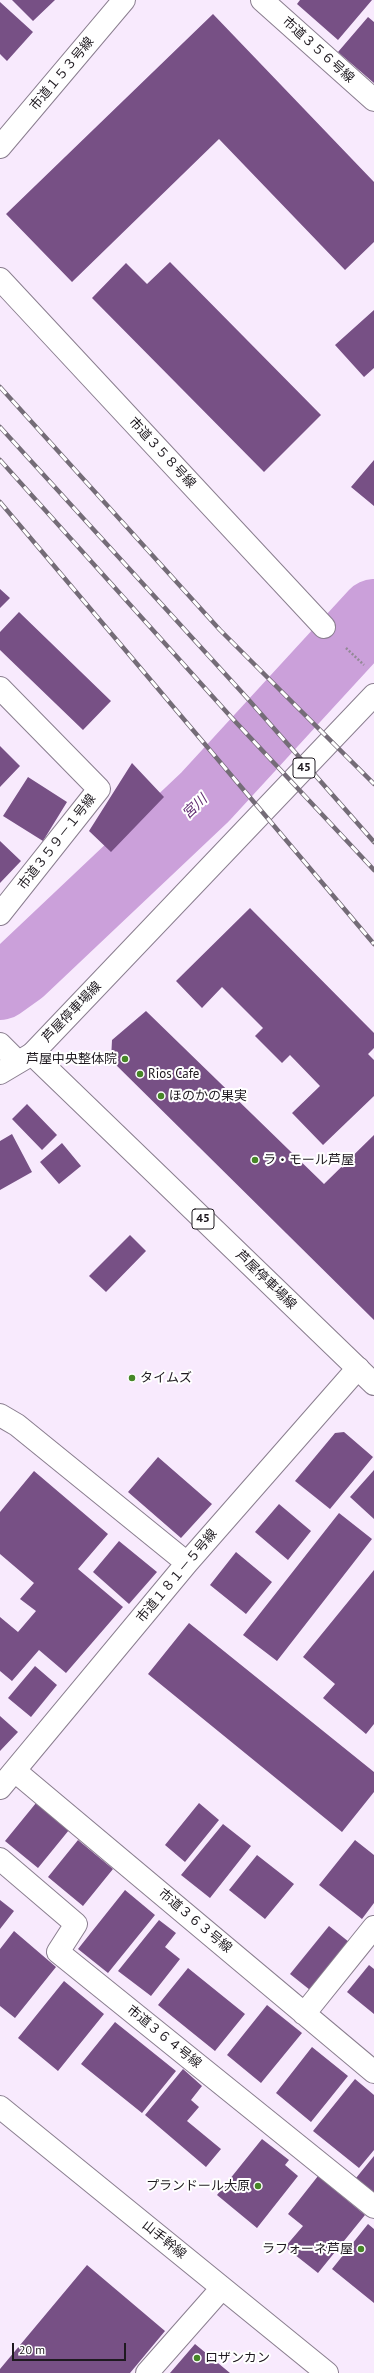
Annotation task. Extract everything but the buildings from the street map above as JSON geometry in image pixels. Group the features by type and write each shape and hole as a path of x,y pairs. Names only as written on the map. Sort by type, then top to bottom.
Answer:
{"street":[{"name":"市道１５３号線","path":"0,147 124,0"},
{"name":"市道３５６号線","path":"262,0 374,100"},
{"name":"市道３５８号線","path":"0,279 324,628"},
{"name":"市道３５９－１号線","path":"0,688 99,789 0,914"},
{"name":"芦屋停車場線","path":"374,695 17,1063 374,1384"},
{"path":"0,1044 17,1063"},
{"name":"市道１８１－５号線","path":"0,1788 16,1771 187,1563 358,1368"},
{"path":"0,1415 17,1425 187,1563"},
{"name":"市道３６３号線","path":"16,1771 374,2072"},
{"name":"市道３６４号線","path":"0,1859 76,1924 58,1952 374,2206"},
{"path":"304,2014 374,1927"},
{"name":"山手幹線","path":"0,2107 327,2373"},
{"path":"147,2373 222,2288"}],"waterway":[{"name":"宮川","path":"0,986 21,971 205,797 374,613"}],"railway":[{"path":"0,387 220,630 374,784"},
{"path":"0,427 248,699 374,842"},
{"path":"0,460 231,717 374,870"},
{"path":"0,502 374,944"}],"place":[{"name":"芦屋中央整体院","path":"125,1059"},
{"name":"Rios Cafe","path":"140,1074"},
{"name":"ほのかの果実","path":"161,1096"},
{"name":"ラ・モール芦屋","path":"255,1160"},
{"name":"タイムズ","path":"132,1378"},
{"name":"プランドール大原","path":"258,2186"},
{"name":"ラフォーネ芦屋","path":"361,2249"},
{"name":"ロザンカン","path":"197,2358"}]}
